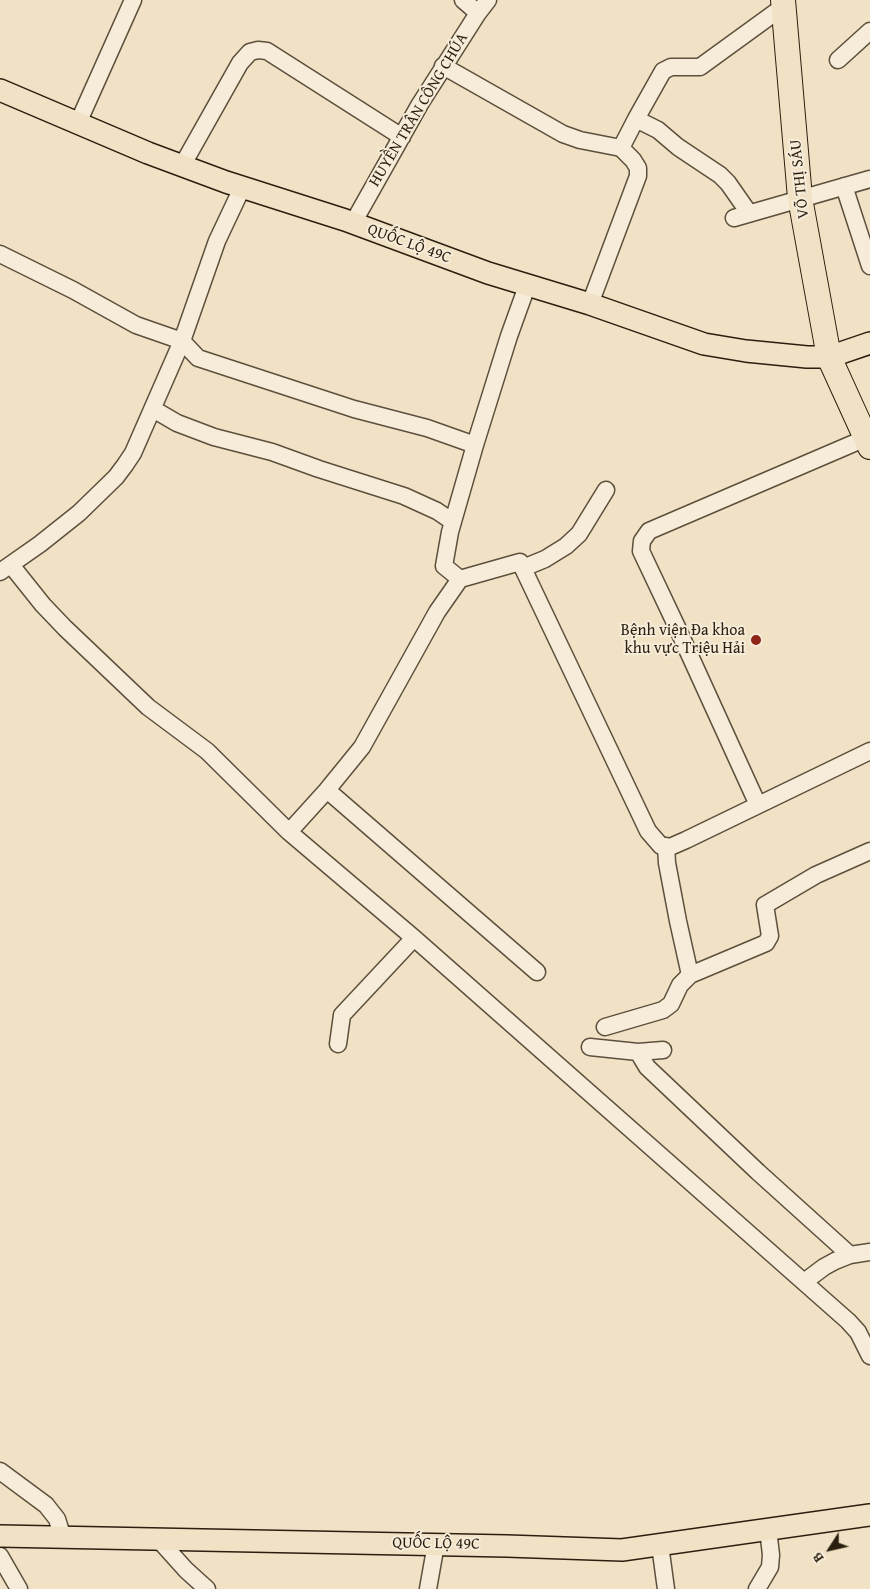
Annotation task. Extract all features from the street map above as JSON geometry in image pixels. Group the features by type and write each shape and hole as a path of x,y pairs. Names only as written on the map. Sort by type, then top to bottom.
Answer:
{"highway":[{"name":"VÕ THỊ SÁU","path":"784,3 800,198 829,357 868,442"}],"main road":[{"name":"QUỐC LỘ 49C","path":"0,90 182,166 242,188 353,223 479,270 590,304 704,344 778,355 829,357"},
{"path":"829,357 870,343"},
{"name":"QUỐC LỘ 49C","path":"0,1536 436,1544 622,1550 870,1515"}],"street":[{"path":"78,123 133,0"},
{"path":"463,0 478,13"},
{"name":"HUYỀN TRÂN CÔNG CHÚA","path":"353,223 443,66 488,0"},
{"path":"622,148 636,119 667,68 700,67 784,3"},
{"path":"838,60 870,31"},
{"path":"182,166 240,63 250,52 258,50 267,51 402,136"},
{"path":"443,66 563,134 580,140 622,148 638,168 638,176 590,304"},
{"path":"636,119 658,130 678,147 720,175 728,183 741,216 870,179"},
{"path":"844,186 870,266"},
{"path":"242,188 217,241 182,341 133,453 116,477 79,512 40,544 5,569 148,707 220,762 290,832 414,938 804,1282 858,1332 870,1356"},
{"path":"0,254 73,290 136,325 182,341 198,358 354,409 427,428 475,445"},
{"path":"460,579 444,566 453,522 509,336 527,286"},
{"path":"153,409 177,423 214,437 272,452 404,496 437,511 453,522"},
{"path":"758,805 641,551 642,541 649,531 868,442"},
{"path":"523,568 546,559 566,546 579,534 606,490"},
{"path":"290,832 358,753 374,728 437,612 460,579 520,562 648,831 661,846 670,846 686,840 870,751"},
{"path":"327,790 537,972"},
{"path":"666,846 667,863 690,975"},
{"path":"605,1027 668,1008 680,985 690,975 766,943 770,936 765,905 816,875 870,851"},
{"path":"338,1044 342,1015 414,938"},
{"path":"590,1047 638,1052 663,1050"},
{"path":"638,1052 648,1067 661,1080 758,1172 850,1255"},
{"path":"804,1282 824,1267 850,1255 870,1252"},
{"path":"0,1471 46,1505 56,1519 63,1538"},
{"path":"757,1589 770,1567 771,1554 768,1529"},
{"path":"159,1540 186,1570 207,1589"},
{"path":"428,1589 436,1544"},
{"path":"660,1545 666,1589"},
{"path":"0,1556 5,1576 19,1589"}],"place":[{"name":"Bệnh viện Đa khoa khu vực Triệu Hải","path":"756,640"}]}
